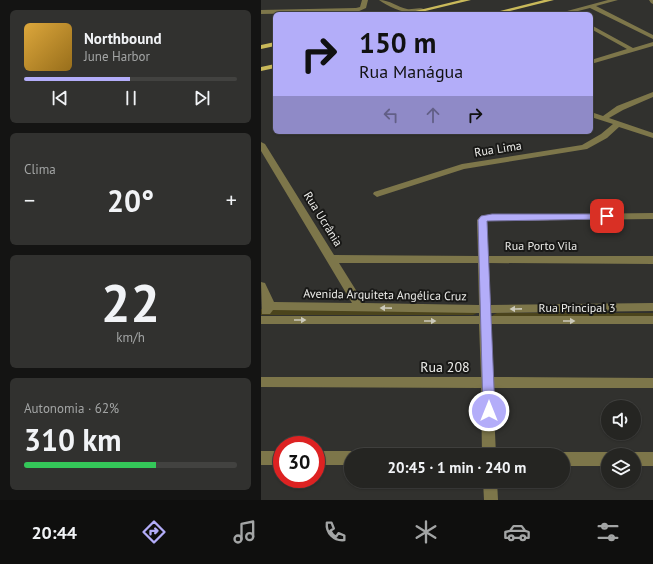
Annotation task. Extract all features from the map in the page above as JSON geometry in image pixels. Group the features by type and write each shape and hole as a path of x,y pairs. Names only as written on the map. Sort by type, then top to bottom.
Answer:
{"main road":[{"path":"403,12 423,10 468,0"},
{"path":"500,12 551,0"},
{"path":"261,47 273,44"},
{"path":"261,70 273,67"}],"street":[{"path":"261,12 357,10 364,6 365,0"},
{"path":"382,0 403,12"},
{"path":"570,12 615,0"},
{"path":"591,6 653,37"},
{"path":"593,28 633,50"},
{"path":"593,61 653,44"},
{"path":"593,55 601,59"},
{"path":"604,118 653,94"},
{"path":"593,115 653,136"},
{"name":"Rua Lima","path":"377,194 462,167 584,147 604,136 619,124"},
{"name":"Rua Ucrânia","path":"261,144 333,259 361,308"},
{"path":"489,448 489,382 482,223 484,218 653,216"},
{"name":"Rua Porto Vila","path":"333,259 653,260"},
{"path":"261,286 265,306 261,320"},
{"name":"Avenida Arquiteta Angélica Cruz","path":"265,306 485,309 653,308"},
{"name":"Avenida Arquiteta Angélica Cruz","path":"261,320 502,321"},
{"name":"Rua Principal 3","path":"502,321 653,320"},
{"name":"Rua 208","path":"261,382 653,383"},
{"path":"261,458 273,458"},
{"path":"325,458 344,458"},
{"path":"570,459 601,459"},
{"path":"641,459 653,459"},
{"path":"490,488 491,500"}],"shaded area":[{"path":"261,309 473,310 477,313 473,315 261,315"},
{"path":"497,313 653,313 653,318 493,317 493,315"}],"route":[{"path":"489,411 482,220 484,218 492,217 607,216"}]}
